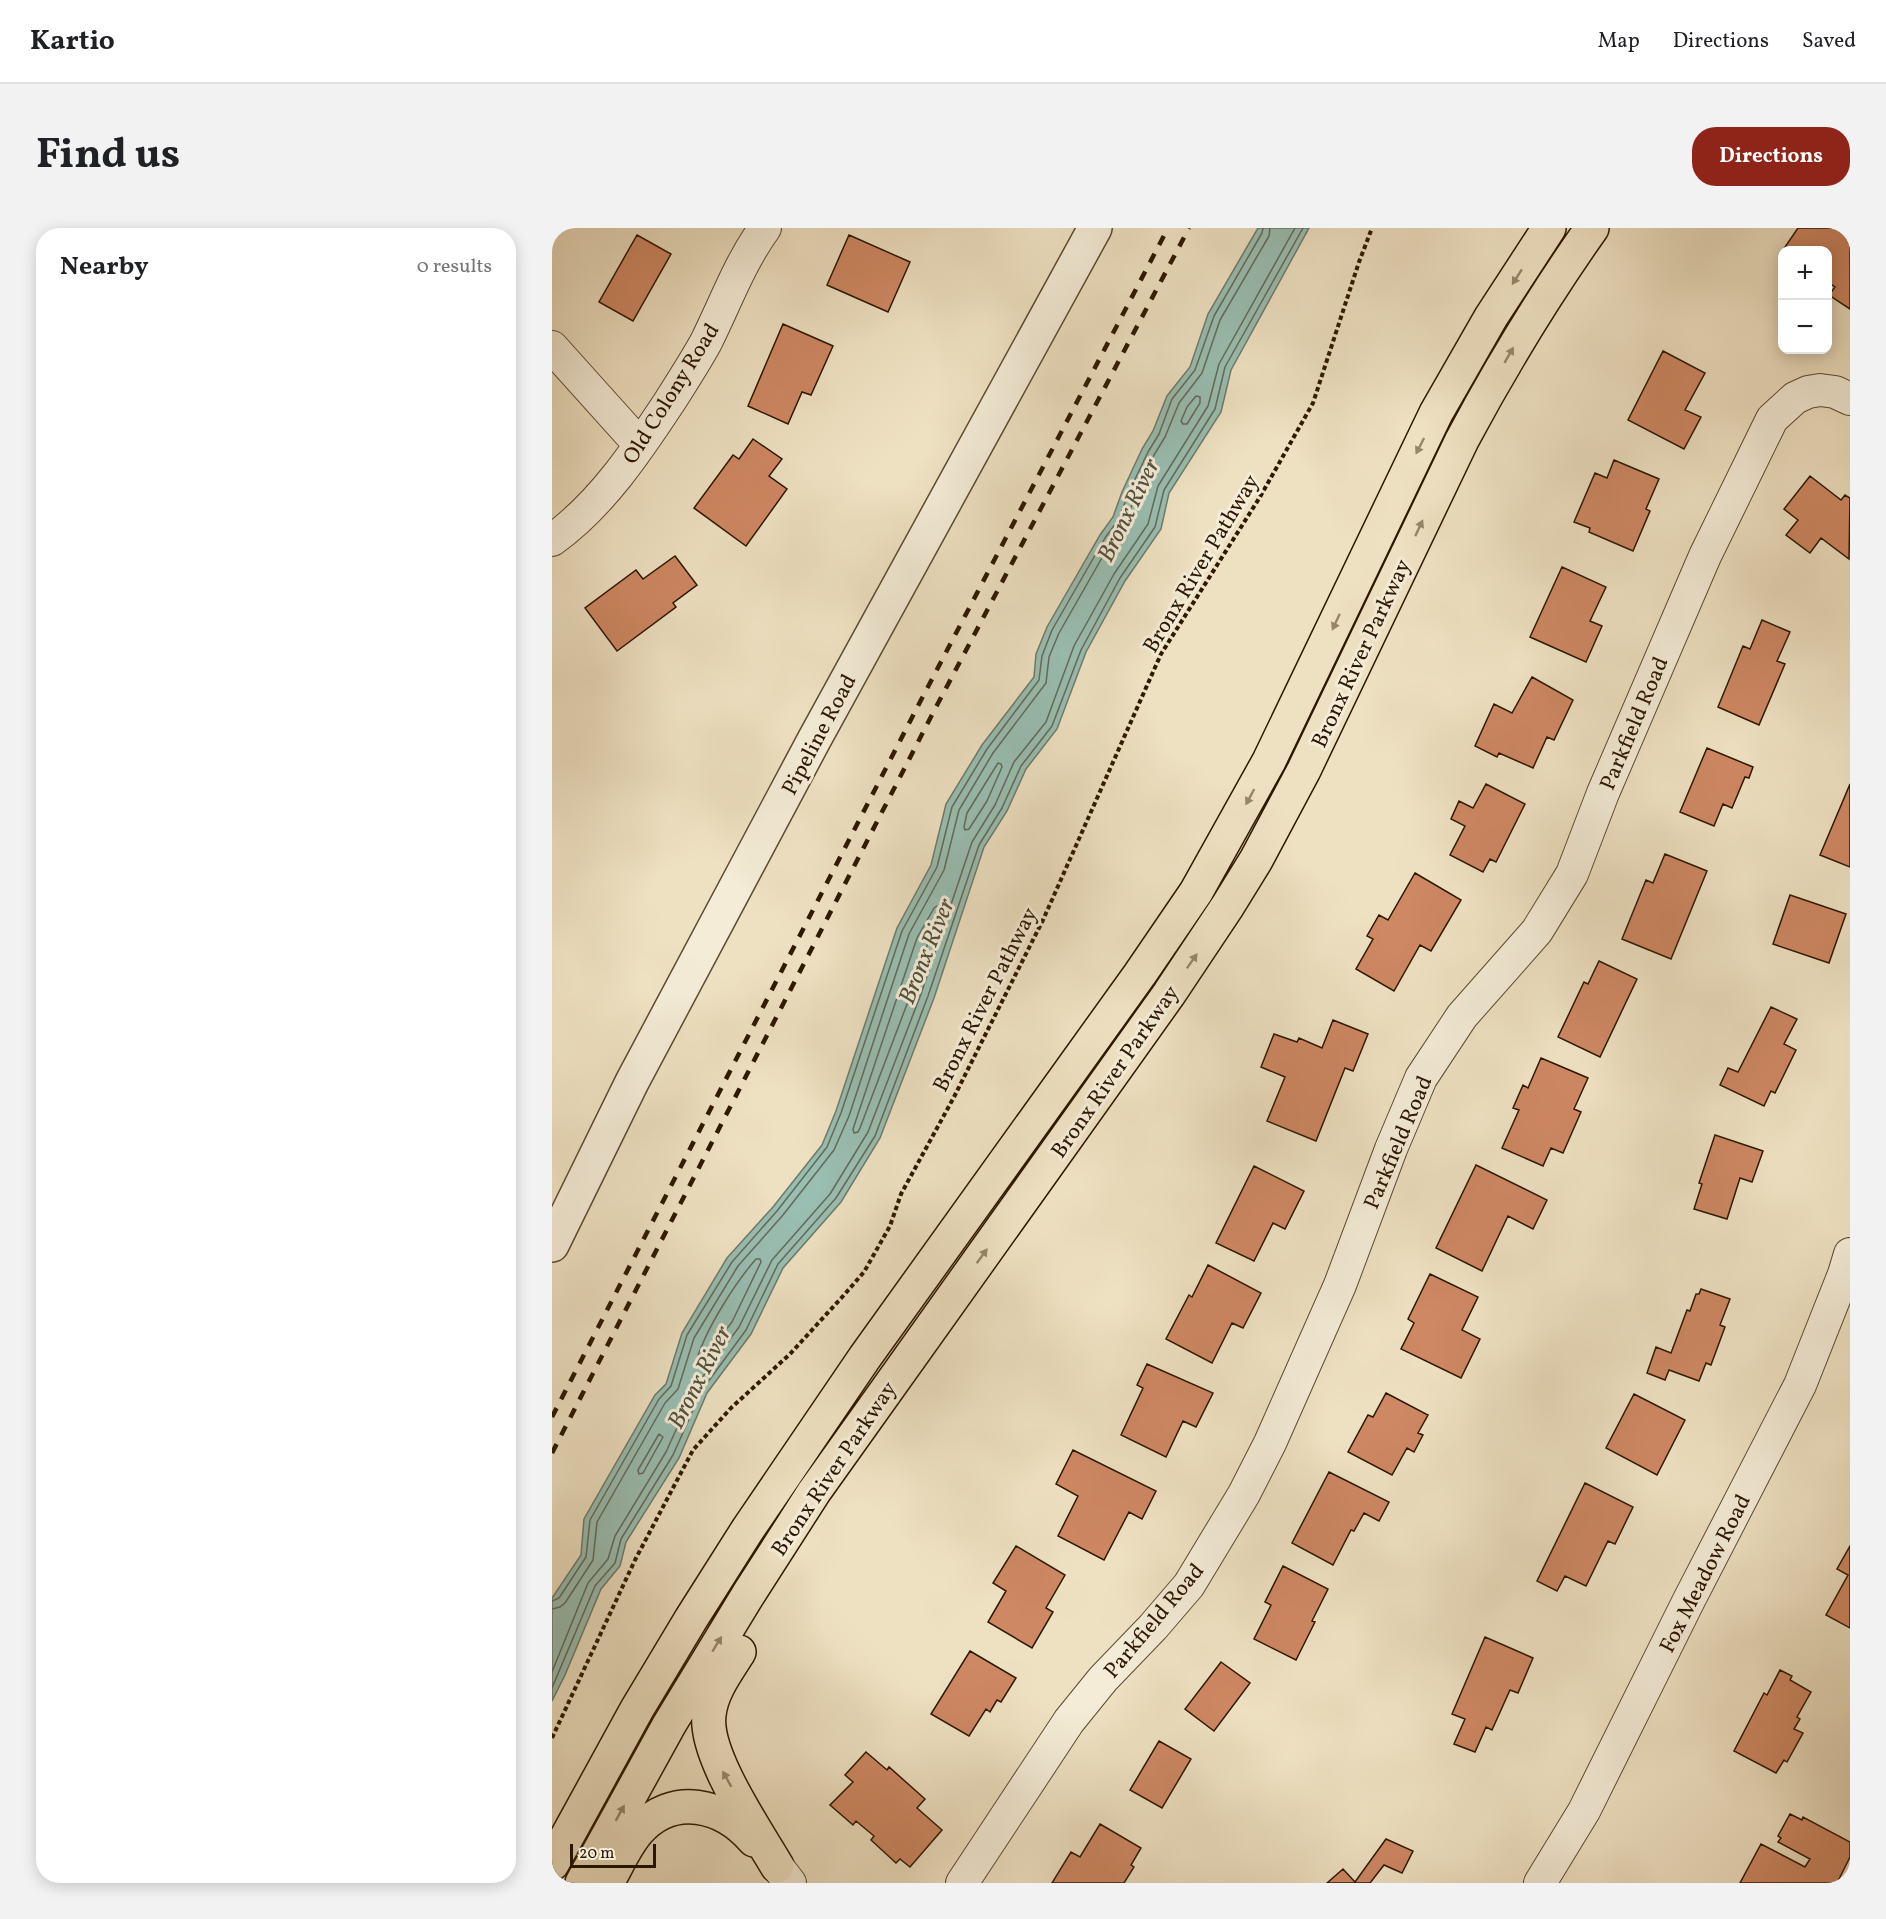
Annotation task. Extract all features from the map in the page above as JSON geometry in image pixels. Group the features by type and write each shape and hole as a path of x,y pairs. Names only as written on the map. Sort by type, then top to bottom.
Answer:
{"highway":[{"name":"Bronx River Parkway","path":"552,1864 648,1691 748,1529 865,1357 1134,984 1196,892 1269,761 1436,413 1491,317 1549,228"},
{"name":"Bronx River Parkway","path":"582,1883 669,1725 748,1595 834,1464 1198,953 1256,860 1304,770 1462,440 1492,384 1541,303 1592,228"},
{"path":"783,1874 724,1774 717,1758 710,1736 711,1704 721,1681 833,1503 957,1290"},
{"path":"607,1883 639,1830 663,1813 696,1806 708,1808 742,1827 783,1874"}],"street":[{"name":"Old Colony Road","path":"552,540 572,526 621,472 640,445 705,344 750,252 765,228"},
{"name":"Pipeline Road","path":"552,1245 632,1082 814,740 1095,228"},
{"path":"552,347 640,445"},
{"name":"Parkfield Road","path":"962,1883 1069,1721 1103,1679 1153,1627 1188,1585 1245,1494 1340,1286 1391,1149 1421,1078 1462,1016 1537,931 1572,874 1682,610 1743,475 1772,419 1795,398 1808,392 1820,390 1835,392 1850,399"},
{"name":"Fox Meadow Road","path":"1540,1883 1584,1811 1698,1581 1841,1307 1850,1254"}],"path":[{"name":"Bronx River Pathway","path":"552,1738 635,1560 693,1450 731,1408 790,1354 844,1295 864,1272 885,1235 901,1194 954,1097 1043,920 1161,654 1260,497 1313,403 1372,228"}],"water":[{"name":"Bronx River","path":"1258,228 1309,228 1231,370 1221,412 1169,493 1161,529 1125,581 1086,652 1057,729 1026,769 1007,811 984,847 934,998 880,1138 841,1202 783,1268 751,1334 707,1393 679,1458 626,1542 620,1566 601,1589 552,1701 552,1598 581,1555 584,1519 655,1395 666,1384 682,1333 727,1258 773,1207 822,1145 836,1111 897,928 931,865 946,804 982,745 1034,677 1036,654 1047,627 1100,535 1113,517 1122,492 1153,431 1167,396 1190,367 1208,314"}],"building":[{"path":"1798,228 1850,228 1850,309 1832,297 1835,287 1832,285 1832,246 1786,246"},
{"path":"637,235 671,254 633,321 599,302"},
{"path":"849,235 910,262 888,312 827,285"},
{"path":"783,324 833,346 811,395 802,392 788,424 748,406"},
{"path":"1663,351 1705,373 1685,410 1701,417 1684,449 1628,420"},
{"path":"753,439 782,459 769,476 787,489 746,546 694,508 733,455 739,459"},
{"path":"1614,460 1659,479 1646,509 1650,511 1633,551 1589,532 1590,528 1574,522 1595,473 1607,478"},
{"path":"1810,476 1841,500 1845,495 1850,498 1849,559 1821,538 1810,553 1786,535 1798,520 1784,509"},
{"path":"675,556 697,585 673,603 676,607 617,651 585,608 636,570 643,579"},
{"path":"1562,567 1606,587 1590,621 1602,626 1586,662 1530,637"},
{"path":"1762,620 1790,632 1777,661 1785,664 1759,725 1718,707 1743,646 1750,649"},
{"path":"1532,677 1573,700 1554,740 1547,737 1533,768 1499,753 1497,757 1475,746 1494,704 1512,713"},
{"path":"1707,748 1753,767 1749,778 1745,777 1732,808 1723,804 1714,826 1680,812"},
{"path":"1486,784 1525,804 1496,862 1490,859 1483,872 1450,855 1465,826 1451,819 1459,801 1473,808"},
{"path":"1850,784 1850,867 1820,855"},
{"path":"1665,854 1707,871 1671,959 1622,939 1646,880 1653,883"},
{"path":"1415,873 1461,900 1431,951 1420,945 1394,991 1356,969 1373,939 1367,936 1379,915 1388,920"},
{"path":"1790,895 1846,914 1829,963 1773,944"},
{"path":"1599,961 1637,979 1600,1057 1558,1037 1584,982 1588,984"},
{"path":"1771,1007 1797,1019 1784,1044 1796,1050 1775,1093 1771,1091 1764,1106 1720,1085 1728,1068 1738,1072"},
{"path":"1333,1020 1368,1034 1353,1071 1345,1068 1316,1141 1267,1121 1285,1077 1261,1067 1274,1034 1297,1042 1299,1038 1322,1048"},
{"path":"1541,1058 1588,1078 1574,1109 1581,1112 1563,1153 1551,1148 1543,1166 1502,1148 1519,1110 1513,1108 1523,1085 1528,1088"},
{"path":"1715,1135 1763,1151 1752,1182 1740,1178 1727,1219 1694,1209 1702,1184 1699,1183"},
{"path":"1476,1165 1547,1200 1533,1229 1508,1216 1482,1271 1436,1248"},
{"path":"1254,1166 1304,1191 1285,1229 1273,1223 1254,1261 1216,1243"},
{"path":"1208,1265 1261,1293 1243,1328 1232,1323 1212,1363 1166,1339 1189,1295 1192,1297"},
{"path":"1430,1274 1478,1297 1462,1330 1480,1339 1461,1378 1401,1349 1414,1323 1408,1319"},
{"path":"1701,1289 1730,1299 1720,1325 1725,1327 1711,1365 1706,1363 1699,1381 1669,1370 1665,1380 1647,1373 1656,1347 1671,1353 1687,1310 1690,1311 1696,1294 1699,1294"},
{"path":"1147,1364 1213,1393 1196,1427 1183,1421 1166,1457 1121,1435 1143,1388 1137,1385"},
{"path":"1386,1393 1428,1415 1418,1433 1423,1435 1414,1452 1407,1448 1392,1475 1348,1452 1368,1415 1373,1417"},
{"path":"1634,1394 1685,1420 1657,1475 1606,1448"},
{"path":"1073,1450 1156,1491 1142,1519 1129,1512 1104,1560 1058,1536 1078,1496 1056,1484"},
{"path":"1329,1472 1389,1502 1379,1521 1364,1513 1354,1531 1351,1530 1333,1565 1292,1543"},
{"path":"1585,1483 1633,1507 1615,1544 1608,1541 1586,1586 1565,1576 1557,1591 1537,1581"},
{"path":"1016,1546 1065,1575 1046,1608 1053,1612 1032,1648 988,1622 1006,1591 993,1583"},
{"path":"1850,1546 1850,1628 1826,1615 1848,1575 1837,1569"},
{"path":"1283,1566 1328,1589 1296,1660 1254,1639 1271,1605 1265,1602"},
{"path":"1485,1637 1533,1658 1518,1693 1510,1690 1492,1730 1486,1727 1475,1752 1454,1744 1465,1719 1452,1714"},
{"path":"970,1651 1016,1678 1001,1702 997,1700 990,1712 986,1709 969,1736 931,1714"},
{"path":"1221,1662 1250,1683 1214,1731 1185,1709"},
{"path":"1780,1670 1792,1676 1790,1680 1811,1692 1797,1717 1800,1719 1794,1729 1803,1733 1787,1762 1784,1760 1776,1773 1734,1751 1764,1693 1767,1695"},
{"path":"1159,1741 1191,1759 1162,1808 1130,1790"},
{"path":"866,1752 887,1770 889,1767 925,1799 917,1808 942,1830 910,1867 900,1859 896,1863 871,1840 874,1836 856,1821 853,1825 830,1805 853,1782 845,1775"},
{"path":"1790,1814 1802,1820 1803,1817 1850,1842 1850,1857 1837,1883 1740,1883 1761,1844 1805,1867 1810,1859 1778,1842 1781,1838 1778,1836"},
{"path":"1100,1824 1141,1848 1131,1865 1134,1867 1124,1883 1052,1883 1071,1852 1080,1857"},
{"path":"1386,1839 1413,1851 1402,1873 1384,1865 1370,1883 1327,1883 1343,1869 1355,1882"}],"railway":[{"path":"552,1417 920,702 1168,228"},
{"path":"552,1453 935,709 1189,228"}]}
